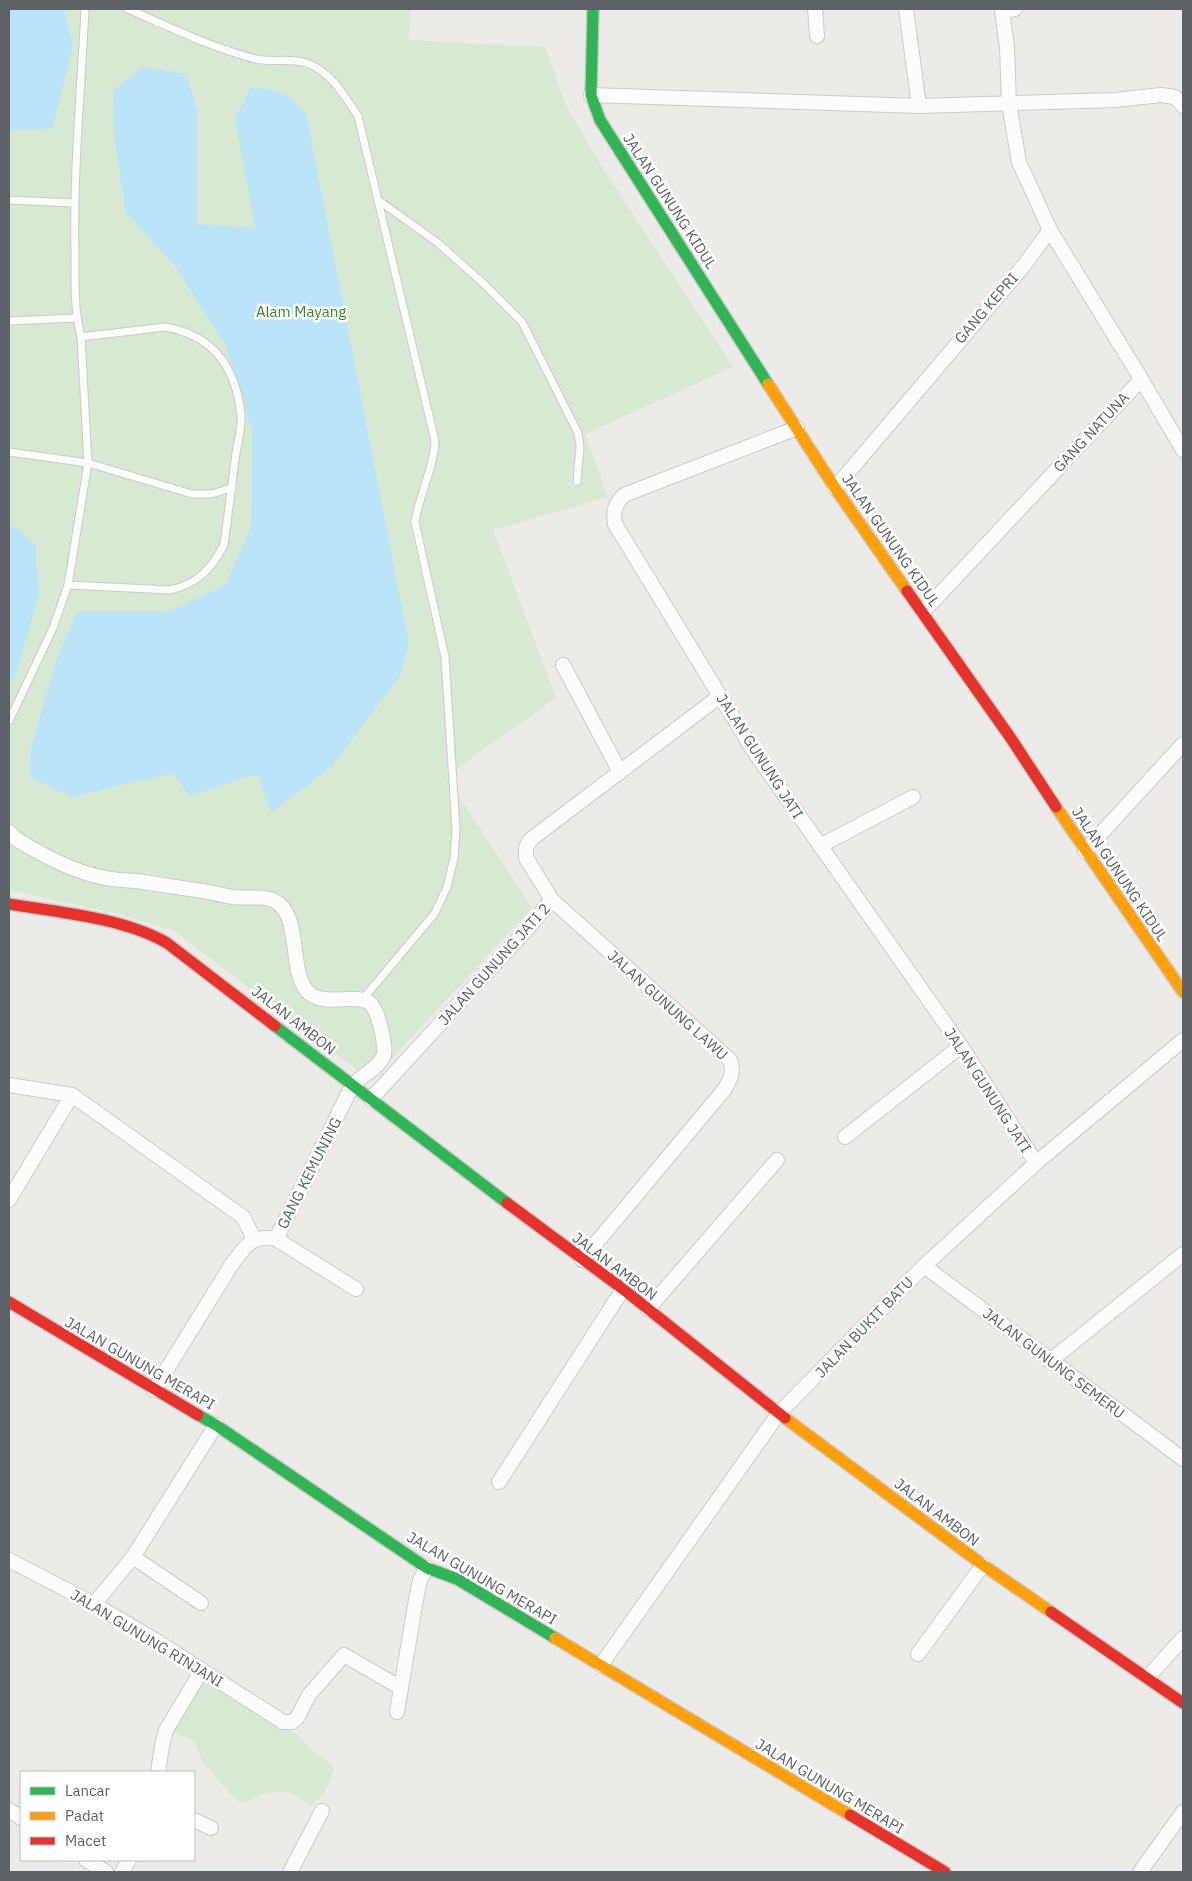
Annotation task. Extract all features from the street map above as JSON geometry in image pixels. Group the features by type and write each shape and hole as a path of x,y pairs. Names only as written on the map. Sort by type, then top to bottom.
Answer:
{"street":[{"path":"593,9 590,95 919,106 1115,100 1161,95 1175,97 1183,106"},
{"path":"815,9 817,36"},
{"path":"906,9 919,106"},
{"path":"1015,9 1002,11 1007,47 1009,104 1020,162 1050,230"},
{"name":"JALAN GUNUNG KIDUL","path":"590,95 600,120 835,488 1010,737 1085,851 1181,983"},
{"name":"GANG NATUNA","path":"923,612 1137,384 1140,377 1050,230"},
{"name":"GANG KEPRI","path":"835,488 1025,264 1050,230"},
{"path":"1140,377 1183,450"},
{"name":"JALAN GUNUNG JATI","path":"797,428 624,495 617,502 613,513 615,524 753,750 961,1046 1036,1163"},
{"path":"563,665 620,772"},
{"name":"JALAN GUNUNG JATI 2","path":"371,1099 527,930 552,900 526,858 526,848 530,840 720,696"},
{"path":"1085,851 1183,744"},
{"path":"820,846 912,797"},
{"path":"9,832 13,837 43,855 74,869 106,878 207,891 235,897 272,900 283,908 292,930 297,966 308,992 316,997 334,1000 362,1000 370,1002 374,1008 380,1027 384,1054 380,1061 353,1085"},
{"name":"JALAN GUNUNG LAWU","path":"552,900 730,1060 732,1066 730,1080 724,1090 582,1260"},
{"name":"JALAN AMBON","path":"9,904 83,916 156,936 192,961 582,1260 623,1289 779,1414 983,1565 1148,1677 1183,1703"},
{"name":"JALAN BUKIT BATU","path":"601,1665 779,1414 924,1266 1036,1163 1183,1040"},
{"path":"845,1137 961,1046"},
{"path":"9,1085 72,1095 243,1217 254,1239 232,1264 154,1390"},
{"name":"GANG KEMUNING","path":"254,1239 267,1237 276,1239 353,1085"},
{"path":"9,1200 72,1095"},
{"path":"648,1309 777,1160"},
{"path":"276,1239 356,1289"},
{"path":"1050,1361 1183,1254"},
{"name":"JALAN GUNUNG SEMERU","path":"924,1266 1050,1361 1182,1456"},
{"path":"499,1482 623,1289"},
{"name":"JALAN GUNUNG MERAPI","path":"9,1302 154,1390 216,1425 427,1568 457,1579 822,1800 945,1872"},
{"path":"94,1604 133,1556 216,1425"},
{"path":"133,1556 201,1603"},
{"name":"JALAN GUNUNG RINJANI","path":"9,1560 94,1604 202,1670 282,1722 292,1722 296,1718 309,1695 344,1655 401,1688"},
{"path":"918,1654 983,1565"},
{"path":"397,1712 417,1594 420,1580 427,1568"},
{"path":"1148,1677 1183,1638"},
{"path":"158,1771 166,1730 202,1670"},
{"path":"9,1810 20,1817"},
{"path":"290,1872 322,1811"},
{"path":"1140,1872 1183,1812"},
{"path":"195,1820 211,1828"},
{"path":"88,1861 106,1872"},
{"path":"122,1872 128,1861"}],"lane":[{"path":"9,721 53,628 68,584 88,463 81,337 76,318 74,203 85,9"},
{"path":"128,9 224,50 258,59 301,61 310,64 324,72 340,90 358,116 435,441 434,456 418,502 415,522 445,657 456,829 454,858 447,887 435,913 362,1000"},
{"path":"9,200 74,203"},
{"path":"378,200 438,243 522,322 578,433 580,447 577,481"},
{"path":"9,321 76,318"},
{"path":"68,584 170,590 184,588 198,579 214,563 224,545 241,416 236,391 226,364 212,347 189,334 165,326 81,337"},
{"path":"9,452 88,463 192,494 211,494 232,488"}],"green space":[{"name":"Alam Mayang","path":"9,9 410,9 409,40 545,47 566,105 599,162 733,367 585,434 608,497 493,530 556,698 446,776 532,908 371,1081 173,930 118,914 9,890"},
{"path":"202,1679 299,1735 310,1748 334,1767 329,1784 315,1802 310,1805 293,1795 280,1792 262,1794 245,1804 237,1801 202,1761 194,1741 175,1733 174,1726"}],"water":[{"path":"9,9 64,9 73,45 52,129 9,130"},
{"path":"142,67 186,74 197,109 197,224 255,228 235,119 251,87 285,93 306,113 409,645 400,676 331,767 271,813 257,774 189,796 173,773 72,797 30,777 31,748 57,658 78,611 171,611 225,585 251,528 252,431 226,346 176,267 126,213 114,137 113,91"},
{"path":"9,527 16,527 35,545 39,594 17,671 9,687"}],"traffic: fast":[{"path":"593,9 591,95 600,120 768,384"},
{"path":"275,1026 507,1203"},
{"path":"198,1415 216,1425 427,1568 457,1579 555,1638"}],"traffic: slow":[{"path":"768,384 835,488 907,591"},
{"path":"1056,807 1183,992"},
{"path":"785,1418 983,1565 1051,1612"},
{"path":"555,1638 850,1815"}],"traffic: jam":[{"path":"907,591 1010,737 1056,807"},
{"path":"9,904 90,917 131,927 150,934 167,943 275,1026"},
{"path":"507,1203 623,1289 785,1418"},
{"path":"9,1302 198,1415"},
{"path":"1051,1612 1183,1703"},
{"path":"850,1815 945,1872"}]}
